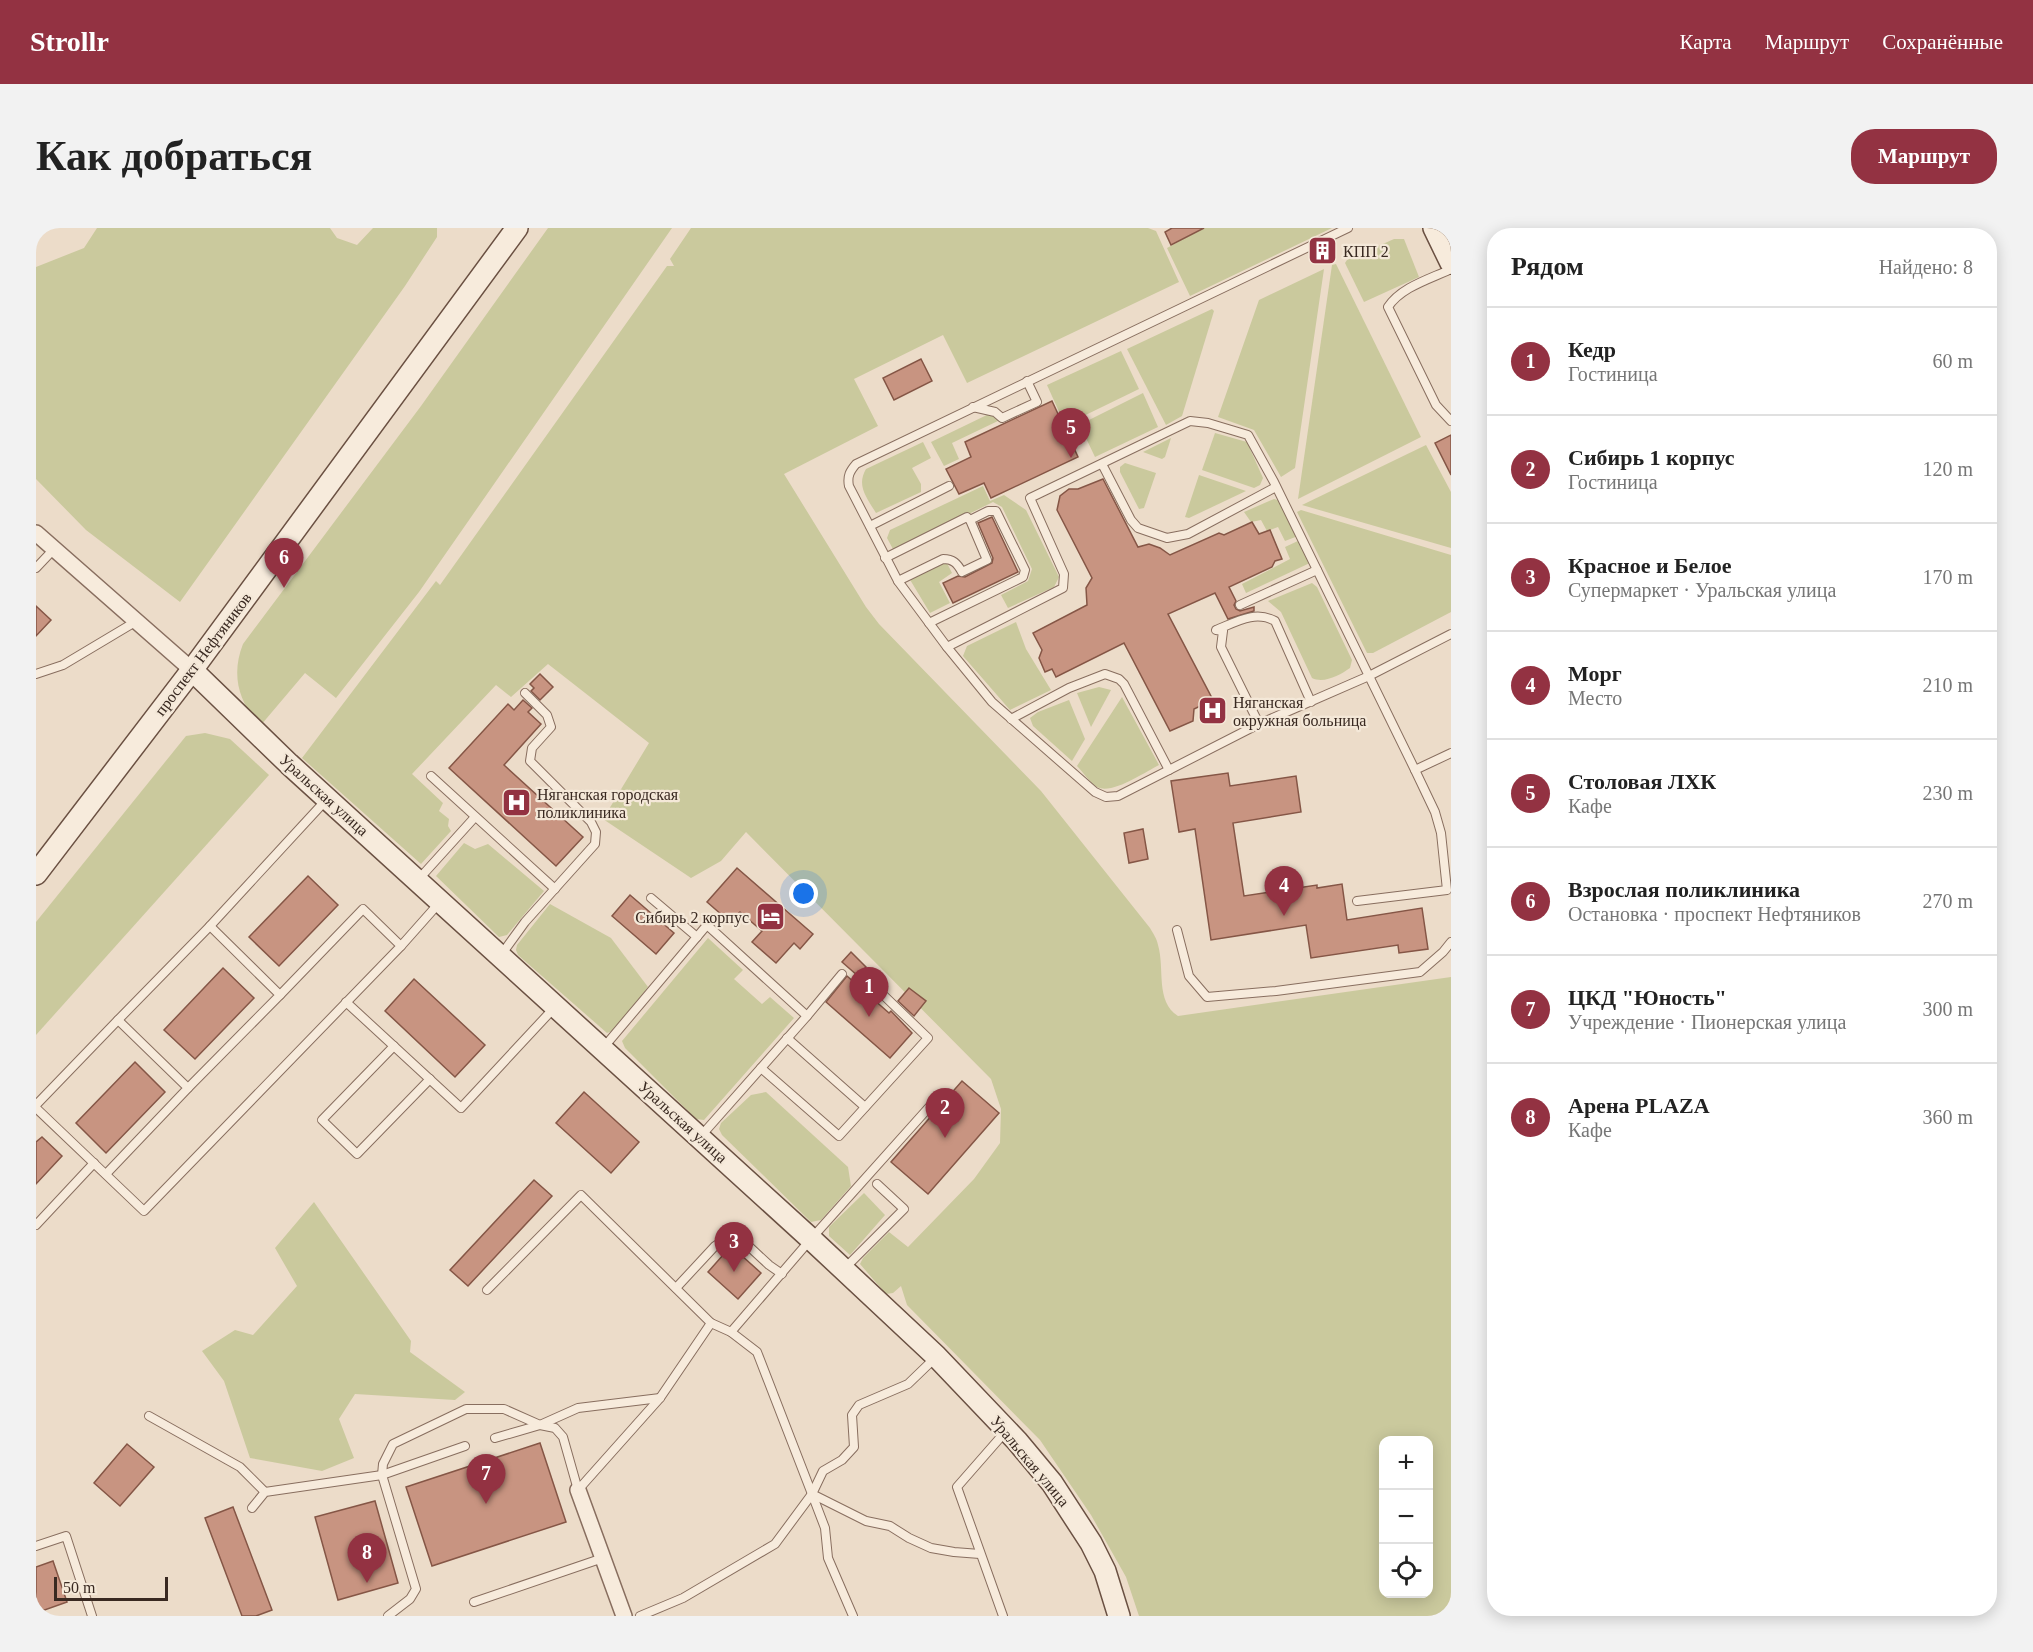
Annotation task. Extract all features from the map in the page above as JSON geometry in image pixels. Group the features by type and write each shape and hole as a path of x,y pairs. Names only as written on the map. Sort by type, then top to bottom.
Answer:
{"street":[{"name":"проспект Нефтяников","path":"36,874 192,670 516,228"},
{"path":"1434,228 1451,263"},
{"path":"36,533 192,670"},
{"name":"Уральская улица","path":"192,670 327,798 811,1239 936,1357 1006,1430 1052,1483 1085,1533 1105,1571 1119,1616"},
{"path":"578,1490 624,1616"}],"lane":[{"path":"1348,228 856,464 848,478 849,486 898,580 947,647 992,702 1095,792 1106,797 1118,796 1259,724 1369,676 1451,634"},
{"path":"1451,269 1404,291 1393,299 1388,307 1436,405 1451,421"},
{"path":"973,407 995,412 1002,418 1037,402 1027,381"},
{"path":"947,647 1063,588 1064,574 1030,498 1190,421 1208,423 1248,435 1276,487 1415,770 1435,812 1441,833 1447,890 1357,901"},
{"path":"1102,464 1131,520 1138,528 1167,538 1188,534 1276,487"},
{"path":"870,526 949,486"},
{"path":"929,623 1023,577 1025,570 996,511 988,511 970,520"},
{"path":"885,558 967,517 970,520 987,560 962,572 958,564 950,559 943,559 898,580"},
{"path":"36,568 54,549"},
{"path":"1240,605 1317,570"},
{"path":"1259,724 1221,647 1223,631 1216,630 1254,616 1268,617 1275,621 1311,702"},
{"path":"36,674 63,665 135,622"},
{"path":"1011,719 1069,688 1105,674 1119,679 1124,684 1169,770"},
{"path":"501,956 525,922 595,844 596,832 591,822 530,761 532,748 551,727 547,715 525,693"},
{"path":"1415,770 1451,753"},
{"path":"431,776 555,890"},
{"path":"327,798 210,926 117,1020 36,1107 144,1211 401,946 441,901"},
{"path":"418,880 475,817"},
{"path":"651,898 697,937"},
{"path":"106,1174 363,909 401,946"},
{"path":"603,1049 707,925 807,1016"},
{"path":"210,926 280,995"},
{"path":"1178,930 1189,976 1207,997 1276,991 1420,972 1451,942"},
{"path":"699,1138 842,974"},
{"path":"761,1068 839,1136 928,1038 876,988"},
{"path":"346,1002 461,1108 556,1006"},
{"path":"117,1020 188,1088"},
{"path":"787,1038 865,1107"},
{"path":"394,1046 322,1120 357,1154 430,1079"},
{"path":"731,1332 931,1105"},
{"path":"36,1225 94,1163"},
{"path":"843,1269 904,1209 877,1184"},
{"path":"487,1290 581,1195 711,1323 731,1332 757,1352 825,1528 828,1558 853,1616"},
{"path":"675,1288 715,1246 728,1237 741,1239 769,1265 783,1274"},
{"path":"578,1490 660,1398 711,1323"},
{"path":"640,1616 683,1598 775,1544 812,1494 823,1471 842,1460 854,1447 852,1415 859,1405 908,1384 936,1357"},
{"path":"495,1438 540,1425 578,1408 660,1398"},
{"path":"388,1616 410,1599 416,1589 382,1475 383,1464 393,1444 466,1409 504,1409 540,1425 555,1428 562,1437 578,1490"},
{"path":"148,1416 240,1467 265,1492"},
{"path":"1003,1616 957,1487 1006,1430"},
{"path":"252,1508 265,1492 382,1475 465,1446"},
{"path":"812,1494 866,1521 890,1526 931,1548 980,1554"},
{"path":"36,1546 66,1536 92,1616"},
{"path":"474,1602 603,1558"}],"green space":[{"path":"97,228 330,228 337,238 357,245 373,228 437,228 437,237 405,286 180,602 86,530 36,479 36,267 84,248"},
{"path":"548,228 672,228 419,592 336,698 305,673 261,725 247,707 239,688 237,677 239,655 243,644 421,406"},
{"path":"691,228 1148,228 1156,231 1179,282 967,383 943,335 854,379 878,426 784,474 866,607 879,624 1041,791 1150,928 1156,938 1160,954 1163,993 1171,1010 1178,1016 1451,977 1451,1616 1139,1616 1126,1577 1091,1515 1040,1440 907,1305 901,1286 893,1293 886,1294 860,1264 863,1258 889,1232 908,1247 974,1179 1000,1143 1001,1109 991,1079 746,832 721,861 691,878 603,819 649,743 548,664 511,697 496,685 412,774 443,803 439,811 449,819 448,826 451,831 421,864 302,758 436,581 440,585 667,266 674,266 670,259"},
{"path":"1188,228 1332,228 1190,296 1167,248 1191,235"},
{"path":"1394,239 1404,239 1419,277 1364,302 1345,263 1347,260"},
{"path":"1336,264 1421,437 1298,499 1332,265"},
{"path":"1324,269 1295,468 1281,477 1254,430 1218,417 1259,300"},
{"path":"1212,309 1214,311 1182,416 1166,425 1127,349"},
{"path":"1121,351 1139,389 1065,425 1047,385"},
{"path":"1143,393 1158,427 1095,457 1085,436 1073,442 1067,431"},
{"path":"991,413 1000,420 952,443 959,459 944,466 931,442"},
{"path":"1215,433 1247,442 1263,478 1260,485 1254,488 1202,470"},
{"path":"1171,438 1165,457 1162,459 1143,452"},
{"path":"923,442 931,458 912,468 921,484 921,492 876,513 862,486 866,469"},
{"path":"1426,445 1451,492 1451,548 1302,505"},
{"path":"1125,463 1156,473 1144,508 1139,509 1120,472 1120,467"},
{"path":"1199,475 1246,491 1189,518 1185,517"},
{"path":"983,486 990,501 1004,495 1026,510 1059,577 1054,587 1008,608 1001,595 1028,581 1032,569 1002,507 993,502 894,551 887,538 890,530"},
{"path":"1274,499 1281,501 1298,536 1285,541 1278,527 1267,531 1261,520 1251,522 1244,512"},
{"path":"1301,510 1451,555 1451,612 1373,653 1367,653 1297,512"},
{"path":"1300,540 1312,562 1246,593 1242,584 1290,559 1285,547"},
{"path":"945,559 952,573 939,582 950,603 930,613 909,578"},
{"path":"1312,583 1317,587 1352,660 1350,668 1337,676 1322,680 1312,678 1281,612 1268,601"},
{"path":"1016,622 1026,649 1051,690 1010,710 963,656 967,646"},
{"path":"1099,687 1111,690 1091,727 1077,693"},
{"path":"1122,697 1159,765 1120,785 1103,789 1094,785 1077,766"},
{"path":"1069,700 1085,739 1072,761 1033,726 1030,718 1038,712"},
{"path":"205,733 230,739 269,775 36,1035 36,922 186,736"},
{"path":"464,843 475,849 488,844 544,891 507,935 499,937 436,876"},
{"path":"550,904 611,938 648,987 615,1030 607,1033 518,955 517,945"},
{"path":"708,938 743,970 734,979 762,1004 770,997 794,1018 704,1120 696,1119 625,1048 622,1041"},
{"path":"766,1092 848,1167 851,1186 821,1220 811,1222 722,1135 719,1129 721,1123 751,1095"},
{"path":"864,1193 885,1215 850,1255 829,1236 829,1227"},
{"path":"314,1202 411,1341 410,1352 465,1392 455,1400 355,1394 339,1419 354,1458 322,1471 250,1458 224,1381 202,1351 235,1330 253,1335 297,1286 275,1248"}],"building":[{"path":"1172,228 1204,228 1171,245 1165,232"},
{"path":"921,359 932,381 894,400 883,378"},
{"path":"1052,401 1078,457 991,498 984,483 959,494 946,469 971,457 965,442"},
{"path":"1451,435 1451,475 1435,443"},
{"path":"1103,479 1138,547 1149,544 1170,555 1219,533 1224,535 1252,522 1259,534 1270,530 1282,559 1275,561 1272,567 1229,587 1236,601 1234,605 1236,609 1240,611 1254,607 1254,611 1228,619 1215,593 1168,614 1213,700 1194,709 1193,721 1170,731 1124,643 1056,677 1052,669 1045,672 1039,658 1042,650 1033,633 1087,605 1086,588 1092,578 1057,510 1060,496 1069,489 1078,489"},
{"path":"992,517 1018,572 953,603 943,583 958,576 965,577 992,563 993,558 978,523"},
{"path":"36,606 51,620 36,636"},
{"path":"540,674 553,687 540,700 531,691 534,688 530,684"},
{"name":"Няганская городская поликлиника","path":"523,700 532,708 528,712 541,724 504,765 583,837 556,866 449,768 508,704 514,710"},
{"path":"1228,773 1230,786 1296,776 1301,812 1233,823 1244,896 1317,885 1317,888 1342,884 1347,920 1422,908 1428,949 1399,953 1398,945 1311,958 1306,925 1211,940 1195,829 1179,832 1171,781"},
{"path":"1143,829 1148,859 1129,863 1124,833"},
{"name":"Сибирь 2 корпус","path":"737,868 813,934 800,949 794,943 776,963 752,942 762,931 740,912 730,922 707,902"},
{"path":"308,876 338,905 279,966 249,937"},
{"path":"630,895 674,933 656,954 612,916"},
{"path":"851,952 866,967 858,976 842,962"},
{"path":"223,968 254,998 195,1059 164,1030"},
{"path":"847,976 889,1013 891,1011 912,1033 890,1058 826,1002"},
{"path":"414,979 485,1045 455,1077 385,1011"},
{"path":"909,988 926,1001 914,1016 898,1001"},
{"path":"135,1062 165,1092 106,1153 76,1123"},
{"path":"962,1081 999,1113 928,1194 891,1162"},
{"path":"584,1092 639,1142 611,1173 556,1123"},
{"path":"42,1137 62,1156 36,1184 36,1142"},
{"path":"534,1180 552,1196 468,1286 450,1270"},
{"path":"731,1246 761,1273 738,1299 708,1272"},
{"path":"540,1443 566,1522 432,1566 406,1487"},
{"path":"127,1444 154,1467 120,1506 94,1483"},
{"path":"375,1501 398,1583 338,1600 315,1517"},
{"path":"233,1507 272,1610 256,1616 242,1616 205,1518"},
{"path":"53,1561 67,1602 36,1613 36,1567"}],"place":[{"name":"КПП 2","path":"1322,251"},
{"name":"Столовая ЛХК","path":"1071,458"},
{"name":"Взрослая поликлиника","path":"284,588"},
{"name":"Няганская окружная больница","path":"1212,711"},
{"name":"Няганская городская поликлиника","path":"516,803"},
{"name":"Морг","path":"1284,916"},
{"name":"Сибирь 2 корпус","path":"770,917"},
{"name":"Кедр","path":"869,1017"},
{"name":"Сибирь 1 корпус","path":"945,1138"},
{"name":"Красное и Белое","path":"734,1272"},
{"name":"ЦКД \"Юность\"","path":"486,1504"},
{"name":"Арена PLAZA","path":"367,1583"}]}
